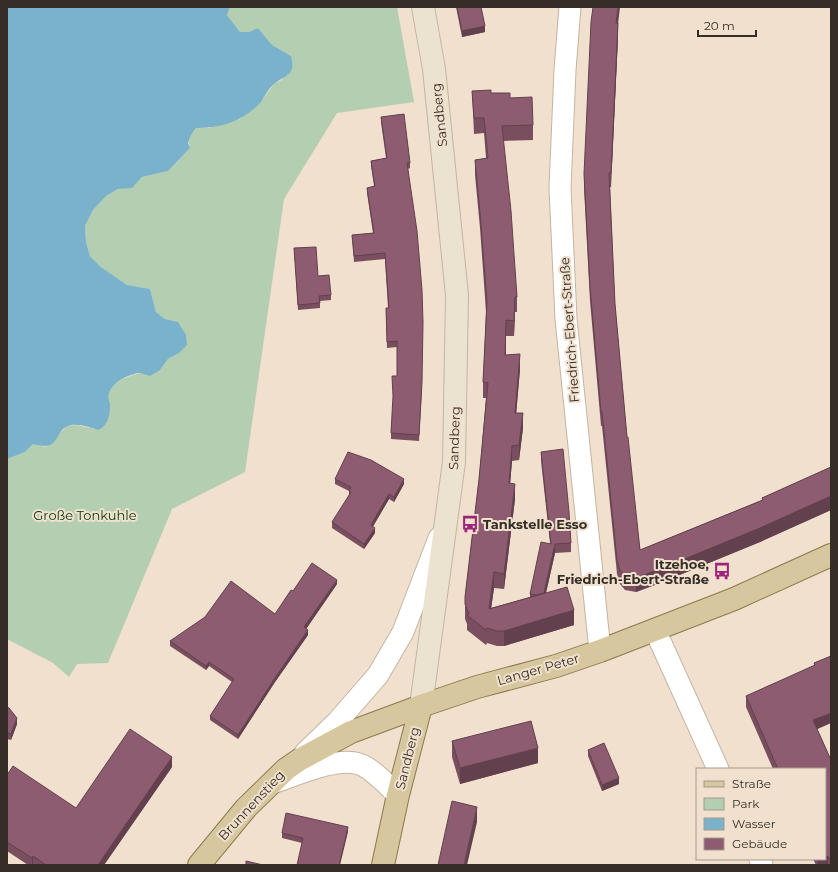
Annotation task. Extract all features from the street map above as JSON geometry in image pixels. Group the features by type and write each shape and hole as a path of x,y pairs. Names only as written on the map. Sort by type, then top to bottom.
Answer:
{"main road":[{"name":"Sandberg","path":"383,865 398,795 421,706 454,462 457,295 434,69 423,7"},
{"name":"Langer Peter","path":"421,706 477,687 556,666 600,651 734,599 831,555"},
{"name":"Brunnenstieg","path":"199,865 246,808 267,785 286,769 299,760 351,732 421,706"}],"street":[{"name":"Friedrich-Ebert-Straße","path":"570,7 565,70 560,188 566,319 600,651"},
{"path":"299,760 338,721 378,675 403,632 422,586 447,517"},
{"path":"655,630 718,768"},
{"path":"267,785 324,766 354,763 360,764 370,770 398,795"}],"green space":[{"name":"Große Tonkuhle","path":"230,7 397,7 414,102 337,113 284,199 245,472 172,509 108,663 77,664 69,677 53,663 7,639 7,459 25,452 33,444 46,447 67,426 76,425 100,430 110,407 109,394 117,383 130,376 160,370 168,359 179,353 178,322 165,319 156,312 150,289 127,285 101,267 90,256 86,242 85,226 93,210 106,196 118,189 132,187 142,177 168,171 190,148 190,137 196,128 209,128 240,119 263,99 274,84 282,80 291,56 272,45 258,28 249,32 240,32 227,15"}],"water":[{"path":"7,7 230,7 227,15 240,32 249,32 258,28 272,45 291,56 292,67 289,74 272,86 261,102 247,114 239,119 223,125 196,128 188,143 190,148 168,171 142,177 132,188 118,189 106,196 93,210 85,226 86,242 90,256 101,267 127,285 150,289 156,312 165,319 178,322 186,335 187,345 179,353 168,359 160,370 150,376 140,373 134,374 125,377 113,386 109,395 110,407 107,422 99,430 80,425 68,426 64,428 53,443 44,446 33,444 25,452 7,459"}],"building":[{"path":"457,7 481,7 485,26 462,31"},
{"path":"593,7 618,7 616,23 618,23 611,173 609,173 615,304 627,437 640,550 763,500 762,498 831,467 831,496 760,528 636,578 625,576 620,570 617,560 601,412 590,287 584,174"},
{"path":"491,90 491,93 510,93 510,98 532,97 533,125 502,126 511,211 517,297 515,297 514,321 506,320 505,355 520,354 515,413 523,413 519,445 512,446 509,483 515,484 504,574 494,572 489,609 567,587 574,610 504,631 497,631 487,628 486,630 467,615 469,614 465,604 488,383 483,382 487,302 475,160 488,158 484,118 474,118 472,91"},
{"path":"404,114 410,163 407,163 417,231 422,290 422,382 419,435 391,433 393,396 392,376 397,376 397,341 387,342 386,308 389,308 385,253 354,256 352,235 374,233 367,188 375,186 371,161 387,158 381,117"},
{"path":"316,247 318,276 329,275 331,295 319,296 320,303 298,305 294,248"},
{"path":"563,449 571,543 555,544 544,593 537,595 530,594 541,542 551,544 541,452"},
{"path":"348,452 371,460 404,479 394,497 389,494 371,525 375,528 364,544 332,522 351,492 349,491 351,487 335,479"},
{"path":"312,563 337,580 304,627 308,630 238,735 210,716 234,679 209,662 206,666 170,641 205,617 231,581 275,614"},
{"path":"831,656 831,713 813,720 831,760 831,862 828,856 826,857 826,768 778,768 746,696 815,665 814,663"},
{"path":"7,707 17,718 11,734 7,733"},
{"path":"531,721 538,748 460,768 452,741"},
{"path":"130,729 172,757 98,865 46,865 7,842 7,775 13,766 76,808"},
{"path":"604,743 619,778 602,785 588,750"},
{"path":"452,801 477,807 464,865 438,865"},
{"path":"286,813 348,827 339,865 297,865 303,838 282,833"},
{"path":"246,861 263,865 246,865"}],"place":[{"name":"Tankstelle Esso","path":"470,524"},
{"name":"Itzehoe, Friedrich-Ebert-Straße","path":"722,571"}]}
